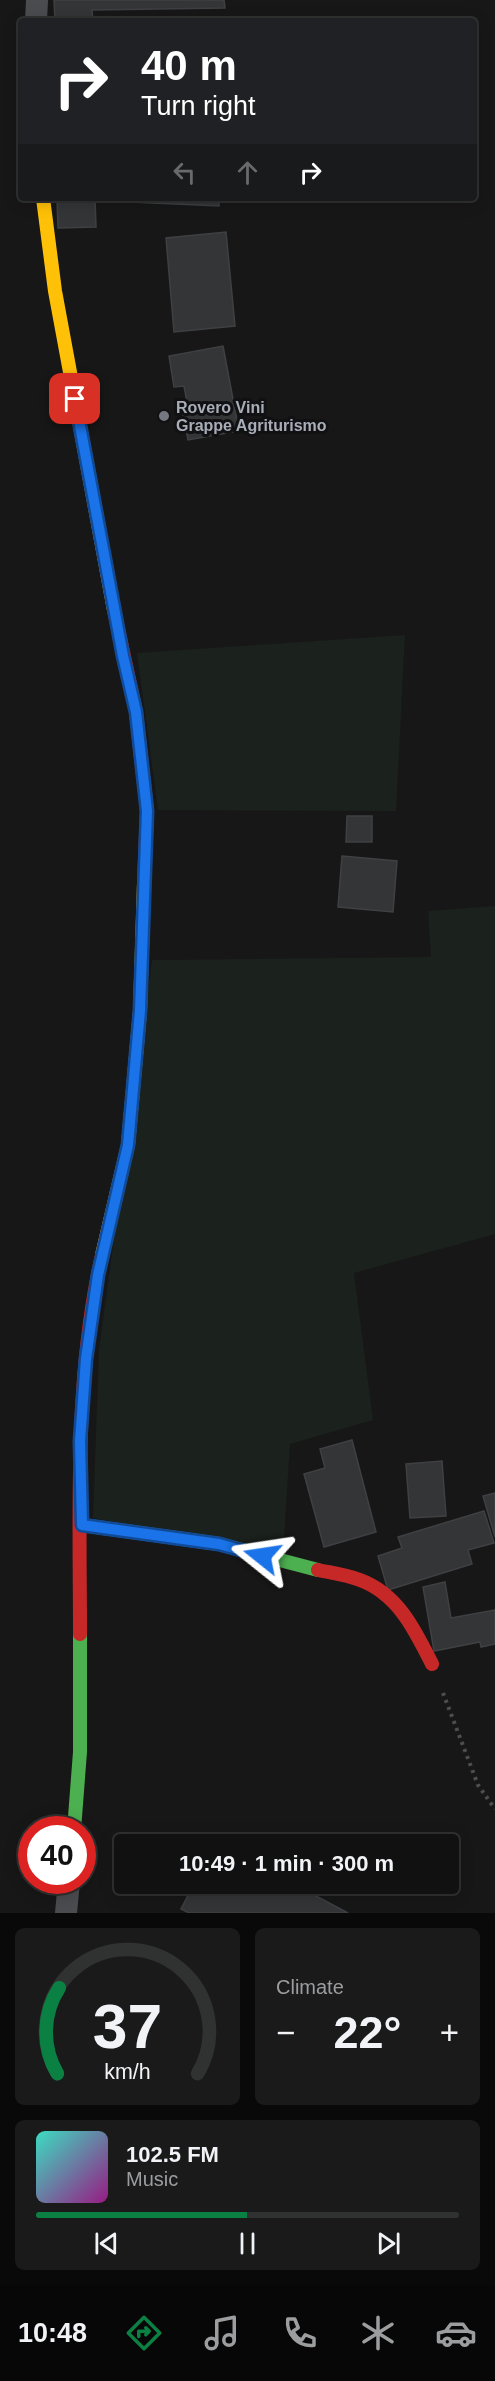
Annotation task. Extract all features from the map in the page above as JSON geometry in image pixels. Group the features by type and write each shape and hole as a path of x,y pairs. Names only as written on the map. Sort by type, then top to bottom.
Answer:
{"street":[{"path":"36,18 37,0"},
{"path":"43,201 55,291 123,656 136,712 147,811 140,1011 128,1145 98,1275 86,1359 80,1441 82,1525 80,1752 75,1816"},
{"path":"82,1525 219,1544 359,1580 379,1589 396,1604 412,1624 432,1664"},
{"path":"66,1913 68,1894"}],"path":[{"path":"432,1664 478,1785 495,1809"}],"shaded area":[{"path":"405,635 396,811 158,810 137,653"},
{"path":"495,906 495,1234 354,1273 373,1420 290,1444 283,1553 93,1518 99,1349 152,960 431,957 428,911"}],"building":[{"path":"54,0 224,0 225,8 92,10 93,18 55,18"},
{"path":"57,201 95,201 96,227 58,228"},
{"path":"219,201 219,206 131,202"},
{"path":"226,232 235,326 174,332 166,238"},
{"path":"223,346 239,431 188,440 182,409 188,408 184,386 174,387 169,356"},
{"path":"347,816 372,816 372,842 346,842"},
{"path":"342,856 397,861 393,912 338,907"},
{"path":"352,1440 376,1532 324,1547 304,1474 325,1468 320,1449"},
{"path":"442,1461 446,1516 410,1518 406,1464"},
{"path":"495,1493 495,1537 483,1496"},
{"path":"484,1511 494,1543 468,1550 472,1564 388,1590 378,1556 402,1548 398,1537"},
{"path":"445,1582 451,1618 495,1610 495,1644 481,1647 480,1642 434,1651 423,1587"},
{"path":"189,1894 312,1894 348,1913 189,1913 181,1909"}],"traffic: fast":[{"path":"82,1525 219,1544 318,1570"},
{"path":"75,1816 80,1752 80,1634"}],"traffic: slow":[{"path":"43,201 55,291 114,610"},
{"path":"102,1255 128,1145 140,1011 144,883"}],"traffic: jam":[{"path":"114,610 136,712 147,811 144,883"},
{"path":"80,1634 80,1444 87,1349 102,1255"},
{"path":"318,1570 360,1580 385,1594 404,1614 432,1664"}],"place":[{"name":"Rovero Vini Grappe Agriturismo","path":"164,416"}],"route":[{"path":"75,399 123,656 136,712 147,811 140,1011 128,1145 98,1275 86,1359 80,1441 82,1525 219,1544 262,1556"}]}
